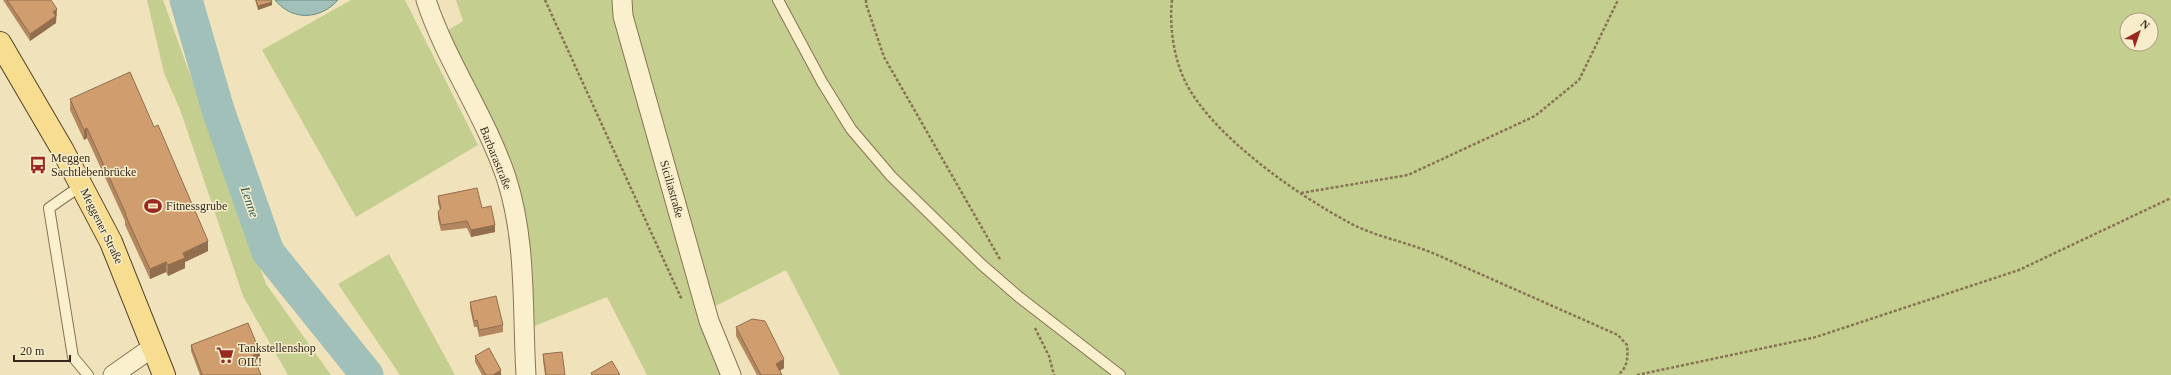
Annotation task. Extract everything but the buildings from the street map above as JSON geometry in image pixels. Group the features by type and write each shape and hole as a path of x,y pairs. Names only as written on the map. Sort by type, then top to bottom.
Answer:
{"main road":[{"name":"Meggener Straße","path":"0,43 82,185 118,259 164,375"}],"street":[{"name":"Barbarastraße","path":"426,0 439,34 492,145 508,183 514,209 524,278 526,375"},
{"name":"Siciliastraße","path":"622,0 623,16 709,321 731,375"},
{"path":"113,375 153,347"}],"lane":[{"path":"778,0 822,82 851,129 891,176 982,264 1019,297 1120,375"},
{"path":"82,185 49,208 73,357 88,375"}],"path":[{"path":"545,0 684,303"},
{"path":"866,0 866,4 884,57 1001,262"},
{"path":"1172,0 1171,25 1175,50 1186,82 1205,110 1231,137 1300,193 1351,223 1431,253 1618,335 1627,345 1628,358 1623,371 1618,375"},
{"path":"1300,193 1408,175 1536,116 1579,80 1618,0"},
{"path":"1637,375 1816,337 2019,270 2171,198"},
{"path":"1019,297 1049,356 1054,375"}],"green space":[{"path":"147,0 163,0 266,284 331,375 288,375 243,296 181,112 164,73"},
{"path":"351,0 405,0 478,145 356,217 262,50"},
{"path":"456,0 2171,0 2171,375 840,375 786,270 700,314 732,375 647,375 607,297 532,327 524,209 513,176 442,34 463,21"},
{"path":"389,254 455,375 400,375 338,284"}],"water":[{"path":"275,0 338,0 331,7 315,14 298,15 289,12"}],"waterway":[{"name":"Lenne","path":"186,0 218,110 268,252 367,375"}],"place":[{"name":"Meggen Sachtlebenbrücke","path":"38,165"},
{"name":"Fitnessgrube","path":"153,206"},
{"name":"Tankstellenshop OIL!","path":"225,355"}]}
